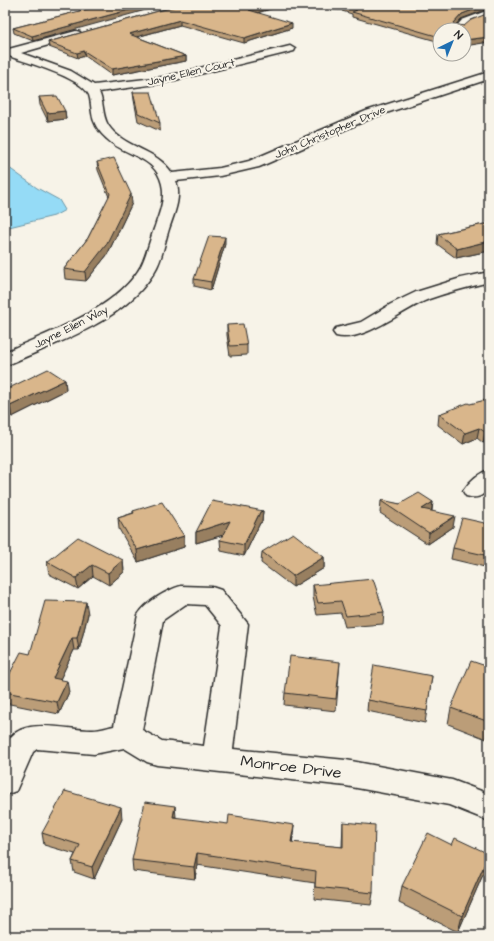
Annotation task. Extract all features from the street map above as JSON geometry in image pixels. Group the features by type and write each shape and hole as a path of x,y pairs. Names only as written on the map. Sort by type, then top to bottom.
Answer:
{"street":[{"path":"329,5 344,7 354,5"},
{"path":"466,22 489,13"},
{"path":"7,53 85,32"},
{"name":"Jayne Ellen Court","path":"91,89 163,80 290,49"},
{"path":"7,53 70,75 91,89"},
{"name":"John Christopher Drive","path":"168,178 220,172 254,164 370,114 489,75"},
{"name":"Jayne Ellen Way","path":"5,359 81,324 112,307 135,287 149,266 171,201 172,190 168,178 162,169 153,160 118,140 104,128 97,114 97,98 91,89"},
{"path":"342,332 367,326 397,308 422,296 467,282 489,278"},
{"path":"5,782 22,744 33,737 94,742 127,735 151,615 181,595 212,596 235,624 217,758"},
{"name":"Monroe Drive","path":"127,735 156,753 217,758 353,775 452,793 489,808"}],"water":[{"path":"5,165 37,188 59,200 65,210 54,216 5,228"}],"building":[{"path":"103,5 147,5 32,36 13,28"},
{"path":"180,5 268,5 249,10 292,23 244,38 180,20 129,34 186,56 112,69 84,51 77,53 48,42"},
{"path":"486,5 462,14 455,22 432,22 432,35 352,12 357,10 342,6"},
{"path":"489,13 489,37 472,39 472,22 469,22"},
{"path":"133,92 151,92 160,123 138,113"},
{"path":"57,96 65,111 47,113 39,97"},
{"path":"114,158 131,194 106,245 85,272 64,269 88,238 110,194 97,162"},
{"path":"489,223 489,241 457,249 438,234"},
{"path":"209,236 225,237 211,282 194,279"},
{"path":"243,324 247,345 230,346 227,325"},
{"path":"48,369 65,380 10,406 5,402 5,390"},
{"path":"489,399 489,430 485,432 479,428 465,433 439,414 468,403 470,404"},
{"path":"419,493 433,502 422,509 455,516 429,533 381,501 400,504"},
{"path":"212,501 263,511 260,512 244,545 220,540 230,521 196,532"},
{"path":"162,502 184,536 137,550 118,518 134,513 133,511"},
{"path":"462,518 489,524 489,556 453,548"},
{"path":"293,533 324,557 293,576 262,552"},
{"path":"78,537 123,560 108,573 92,565 76,578 47,562"},
{"path":"373,579 384,612 346,616 341,601 318,603 313,585"},
{"path":"45,601 86,602 77,638 72,638 53,678 67,681 57,702 5,692 5,683 21,652 30,654"},
{"path":"290,656 340,662 336,699 285,693"},
{"path":"471,661 489,667 489,722 451,708"},
{"path":"374,665 432,676 427,711 368,700"},
{"path":"65,791 121,807 92,867 72,861 80,845 42,833"},
{"path":"145,802 175,806 173,817 228,824 229,815 294,825 291,842 343,847 343,822 375,825 373,893 315,887 316,871 197,853 194,867 132,860"},
{"path":"428,833 452,845 455,838 489,854 462,916 402,886"}]}
